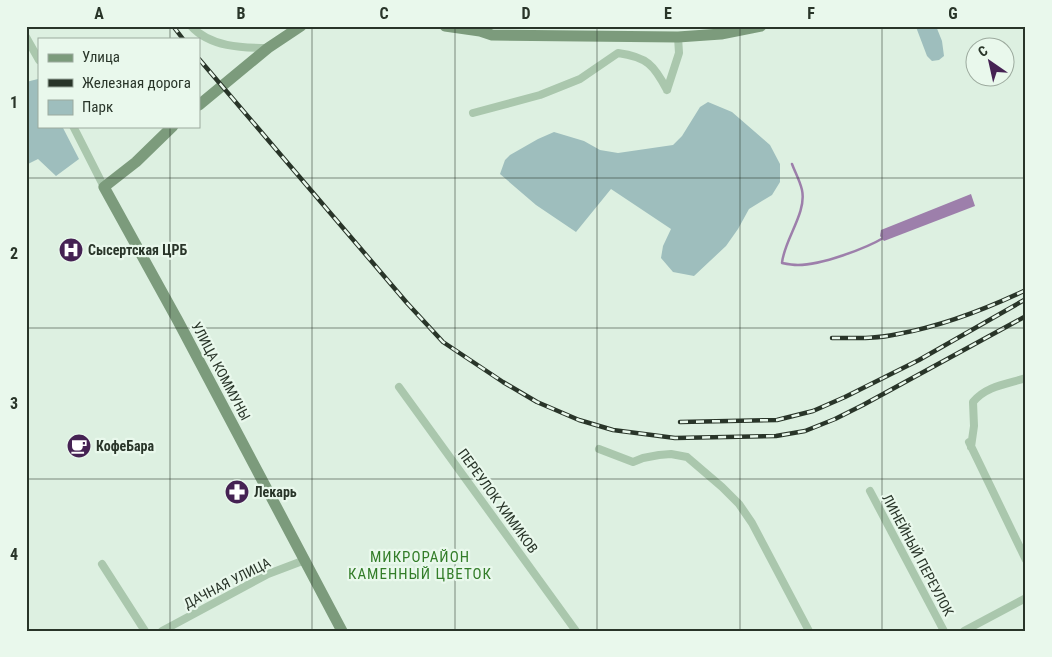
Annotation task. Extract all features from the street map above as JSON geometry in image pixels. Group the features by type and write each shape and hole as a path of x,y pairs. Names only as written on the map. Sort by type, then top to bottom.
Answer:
{"street":[{"path":"191,26 201,36 234,48 268,48"},
{"path":"200,105 268,48 302,26"},
{"path":"445,26 479,29 492,35 678,37 721,34 761,26"},
{"path":"26,37 38,58"},
{"path":"473,113 540,94 580,79 618,53 632,55 653,66 667,90 679,53 678,37"},
{"name":"УЛИЦА КОММУНЫ","path":"74,128 342,631"},
{"path":"104,187 136,162 171,128"},
{"path":"1026,378 979,394 973,402 974,426 970,445 1026,560"},
{"name":"ПЕРЕУЛОК ХИМИКОВ","path":"399,387 576,631"},
{"path":"599,449 633,462 658,455 671,454 687,457 712,478 739,504 752,523 809,631"},
{"name":"ЛИНЕЙНЫЙ ПЕРЕУЛОК","path":"870,491 944,631"},
{"name":"ДАЧНАЯ УЛИЦА","path":"162,631 268,574 304,560"},
{"path":"102,564 145,631"},
{"path":"964,631 1026,598"}],"green space":[{"path":"936,26 942,41 944,56 939,60 932,61 927,56 916,27"},
{"path":"38,79 38,128 63,128 79,159 56,176 38,159 26,165 26,82"},
{"path":"708,102 732,112 770,145 780,164 780,182 772,195 749,209 726,246 694,276 673,272 661,258 663,246 671,229 611,189 576,232 536,205 500,174 505,160 510,155 554,132 584,141 600,150 618,153 673,145 682,136 700,107"}],"shaded area":[{"path":"971,194 975,206 884,241 880,236 881,230"}],"waterway":[{"path":"792,164 802,190 803,199 782,263 798,265 830,259 855,251 885,237"}],"railway":[{"path":"173,26 182,38"},
{"path":"200,60 407,303 443,342 537,402 579,420 613,430 675,438 776,436 805,431 863,405 1026,316"},
{"path":"832,338 882,337 914,331 964,316 1026,290"},
{"path":"680,422 777,420 813,411 919,360 1026,299"}],"place":[{"name":"Сысертская ЦРБ","path":"71,250"},
{"name":"КофеБара","path":"79,446"},
{"name":"Лекарь","path":"237,492"}],"district":[{"name":"МИКРОРАЙОН КАМЕННЫЙ ЦВЕТОК","path":"420,566"}]}
